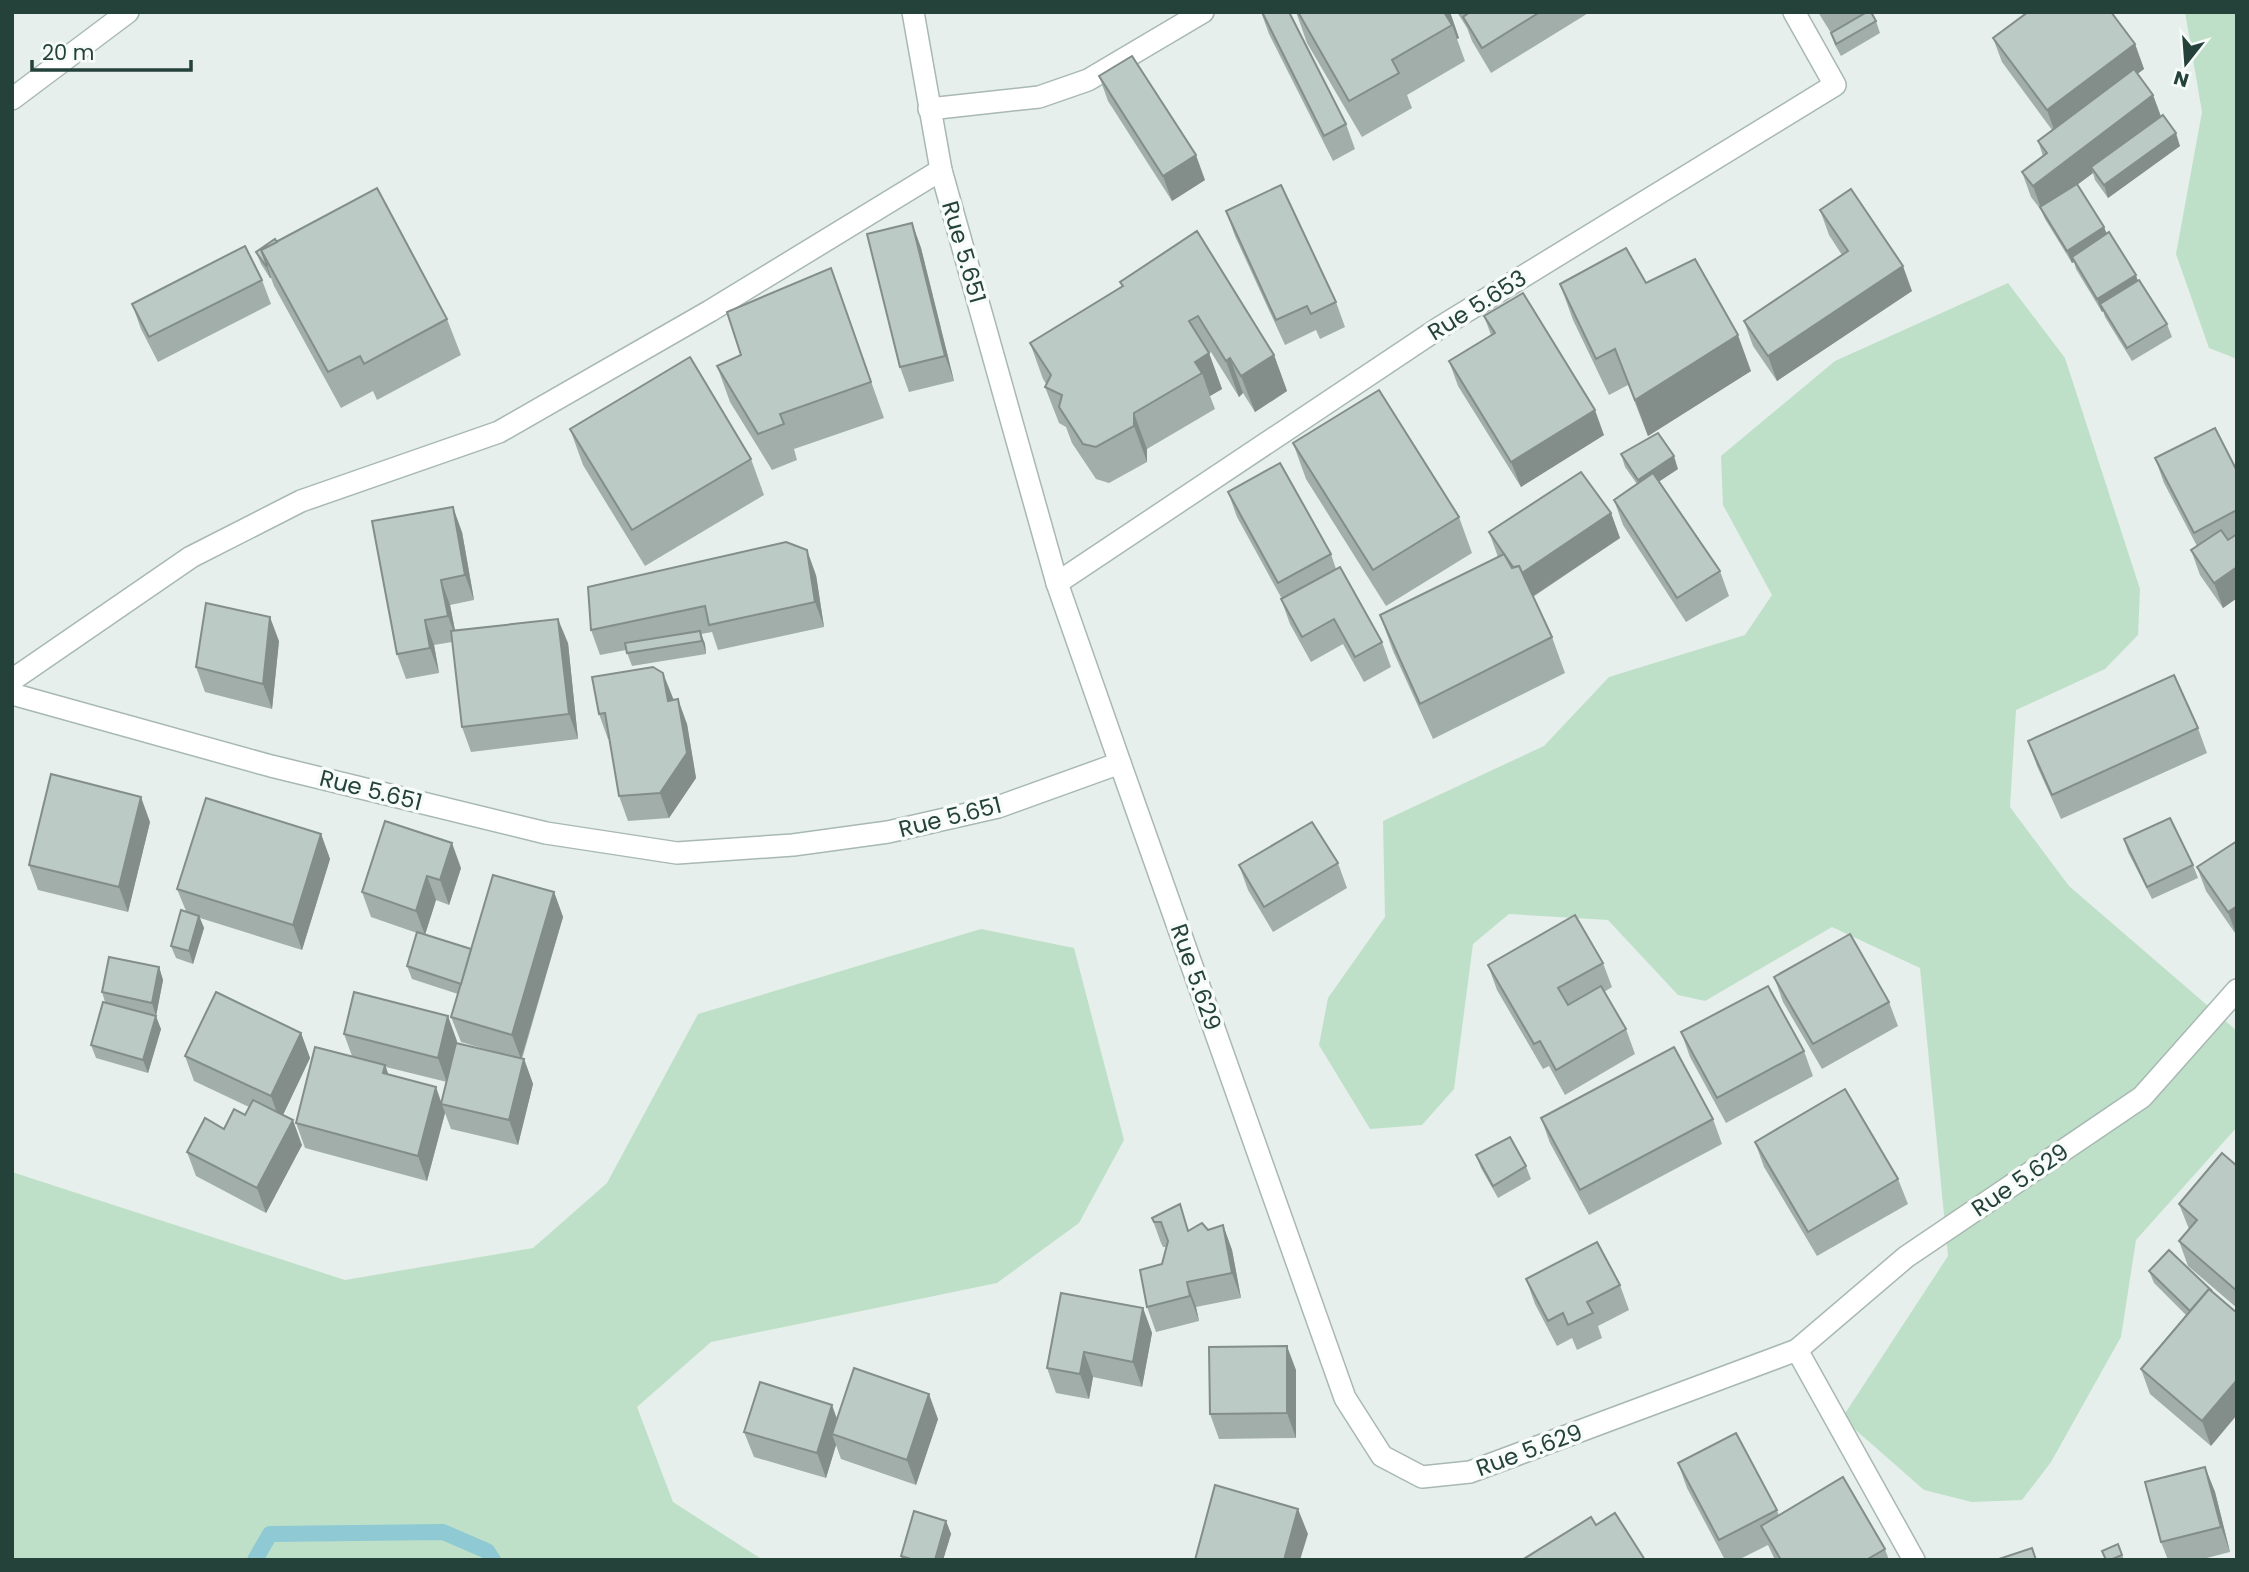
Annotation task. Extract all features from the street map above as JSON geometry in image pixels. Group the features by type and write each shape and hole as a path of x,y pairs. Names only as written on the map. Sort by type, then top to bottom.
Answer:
{"street":[{"path":"12,99 128,12"},
{"name":"Rue 5.651","path":"12,694 271,766 546,833 677,853 793,845 888,832 998,807 1120,763 1057,583 941,170 913,12"},
{"path":"929,109 1039,97 1064,89 1098,74 1203,12"},
{"name":"Rue 5.653","path":"1057,583 1440,328 1835,85 1794,12"},
{"path":"12,680 191,557 301,501 499,432 710,311 941,170"},
{"name":"Rue 5.629","path":"1120,763 1345,1398 1382,1456 1422,1477 1470,1472 1797,1350 1906,1257 2142,1097 2237,990"},
{"path":"1797,1350 1914,1560"}],"green space":[{"path":"2185,12 2237,12 2237,359 2209,348 2176,254 2202,112"},
{"path":"2008,283 2065,358 2140,589 2138,635 2105,669 2016,710 2010,807 2069,886 2237,1031 2237,1127 2136,1240 2121,1337 2051,1462 2022,1500 1972,1502 1924,1490 1842,1418 1948,1256 1920,968 1832,927 1705,1001 1678,995 1608,920 1509,914 1473,944 1454,1089 1422,1125 1370,1129 1319,1045 1328,998 1385,917 1383,821 1544,746 1609,677 1745,635 1772,595 1723,505 1721,456 1835,361"},
{"path":"981,929 1074,948 1124,1140 1079,1223 997,1283 711,1342 637,1407 673,1502 763,1560 12,1560 12,1172 345,1280 533,1248 607,1183 698,1014"}],"building":[{"path":"1262,12 1289,12 1346,124 1324,136"},
{"path":"1298,12 1444,12 1452,25 1392,60 1399,73 1349,101"},
{"path":"1470,12 1540,12 1482,48 1463,17"},
{"path":"1871,12 1876,21 1836,44 1831,33"},
{"path":"2028,12 2111,12 2135,44 2047,110 1993,38"},
{"path":"1132,56 1196,155 1163,176 1099,76"},
{"path":"2134,69 2153,95 2033,186 2022,172 2047,153 2038,141"},
{"path":"2163,115 2176,133 2104,185 2091,167"},
{"path":"2077,184 2104,227 2067,251 2040,207"},
{"path":"1281,185 1336,302 1311,314 1307,306 1276,320 1226,211"},
{"path":"377,188 447,319 364,364 360,356 328,372 261,250"},
{"path":"1851,189 1903,266 1768,356 1744,321 1848,251 1820,210"},
{"path":"912,223 945,356 900,367 867,234"},
{"path":"1197,231 1274,355 1241,376 1230,358 1226,361 1198,316 1189,321 1209,353 1195,362 1202,373 1134,413 1134,426 1096,447 1083,444 1059,407 1062,395 1045,387 1051,375 1030,343 1123,286 1120,282"},
{"path":"2109,232 2136,275 2097,299 2072,257"},
{"path":"275,239 277,242 261,250 266,266 256,252"},
{"path":"245,246 262,280 149,337 132,304"},
{"path":"1626,248 1646,283 1695,259 1738,335 1635,400 1615,349 1596,359 1560,284"},
{"path":"831,268 871,382 780,414 784,424 758,434 717,366 741,355 727,312"},
{"path":"2139,280 2167,324 2127,348 2100,304"},
{"path":"1523,293 1595,410 1511,462 1449,361 1495,333 1484,316"},
{"path":"690,357 751,459 632,530 570,429"},
{"path":"1379,390 1459,517 1373,570 1293,443"},
{"path":"2215,428 2237,471 2237,510 2194,533 2155,458"},
{"path":"1658,433 1674,456 1638,480 1621,454"},
{"path":"1280,463 1331,554 1278,583 1228,492"},
{"path":"1581,472 1611,513 1522,573 1519,566 1513,567 1489,532"},
{"path":"1653,473 1720,571 1677,598 1614,500"},
{"path":"453,507 465,575 441,580 448,616 425,620 430,648 397,654 372,521"},
{"path":"2221,530 2228,540 2237,534 2237,567 2214,583 2191,550"},
{"path":"786,542 807,550 815,602 709,625 705,606 591,630 588,587"},
{"path":"1504,554 1512,568 1519,566 1552,637 1420,704 1380,615"},
{"path":"1340,567 1382,642 1355,657 1334,619 1302,637 1281,599"},
{"path":"206,603 270,617 263,684 196,667"},
{"path":"558,619 569,714 462,727 451,631"},
{"path":"700,631 702,641 627,653 625,643"},
{"path":"653,667 663,673 668,701 678,699 687,753 660,793 619,796 605,713 599,714 592,677"},
{"path":"2174,675 2198,728 2052,795 2028,741"},
{"path":"51,774 141,797 119,887 29,865"},
{"path":"206,798 321,834 293,925 177,889"},
{"path":"2170,818 2193,865 2147,887 2124,839"},
{"path":"385,821 452,843 440,880 427,876 416,911 362,892"},
{"path":"1312,822 1338,863 1264,907 1239,865"},
{"path":"2237,841 2237,906 2228,912 2197,867"},
{"path":"493,875 554,892 512,1035 451,1017"},
{"path":"181,910 199,916 189,951 171,946"},
{"path":"1575,915 1603,963 1558,988 1568,1005 1601,986 1626,1029 1556,1070 1540,1041 1534,1044 1488,965"},
{"path":"417,932 471,949 461,984 407,966"},
{"path":"1850,934 1889,1002 1813,1044 1774,977"},
{"path":"109,957 159,967 152,1003 102,992"},
{"path":"1768,986 1804,1051 1717,1098 1681,1032"},
{"path":"216,992 301,1033 271,1096 185,1056"},
{"path":"354,992 448,1016 438,1058 344,1034"},
{"path":"103,1002 156,1016 143,1060 91,1045"},
{"path":"456,1043 524,1059 509,1120 441,1104"},
{"path":"315,1047 385,1065 383,1073 436,1087 418,1156 296,1123"},
{"path":"1674,1047 1713,1119 1580,1190 1541,1118"},
{"path":"1845,1089 1898,1179 1808,1232 1755,1142"},
{"path":"253,1100 293,1120 257,1188 187,1152 205,1118 224,1129 234,1109 245,1115"},
{"path":"1510,1137 1526,1166 1493,1186 1476,1155"},
{"path":"2222,1153 2237,1166 2237,1291 2179,1241 2197,1220 2179,1204"},
{"path":"1180,1204 1188,1231 1202,1223 1208,1230 1223,1225 1232,1273 1187,1282 1190,1296 1147,1307 1140,1270 1162,1264 1168,1241 1161,1222 1154,1222 1152,1218"},
{"path":"1597,1242 1620,1285 1587,1302 1593,1313 1568,1325 1563,1313 1548,1321 1526,1279"},
{"path":"2169,1250 2212,1291 2209,1289 2190,1311 2149,1271"},
{"path":"2209,1289 2237,1313 2237,1380 2202,1421 2141,1369"},
{"path":"1061,1293 1143,1308 1133,1362 1084,1352 1080,1374 1047,1368"},
{"path":"1287,1346 1287,1413 1210,1414 1209,1347"},
{"path":"854,1368 929,1394 907,1460 832,1434"},
{"path":"760,1382 832,1405 817,1453 744,1432"},
{"path":"1736,1433 1777,1510 1719,1540 1678,1463"},
{"path":"2205,1467 2221,1527 2161,1542 2145,1482"},
{"path":"1843,1477 1885,1549 1866,1560 1781,1560 1761,1526"},
{"path":"1215,1485 1298,1509 1284,1560 1195,1560"},
{"path":"914,1511 946,1521 935,1560 914,1560 901,1556"},
{"path":"1615,1513 1645,1560 1522,1560 1591,1517 1596,1525"},
{"path":"2118,1544 2122,1555 2106,1560 2102,1551"},
{"path":"2032,1548 2036,1560 1996,1560"}],"waterway":[{"path":"255,1560 270,1534 443,1532 487,1551 493,1560"}]}
